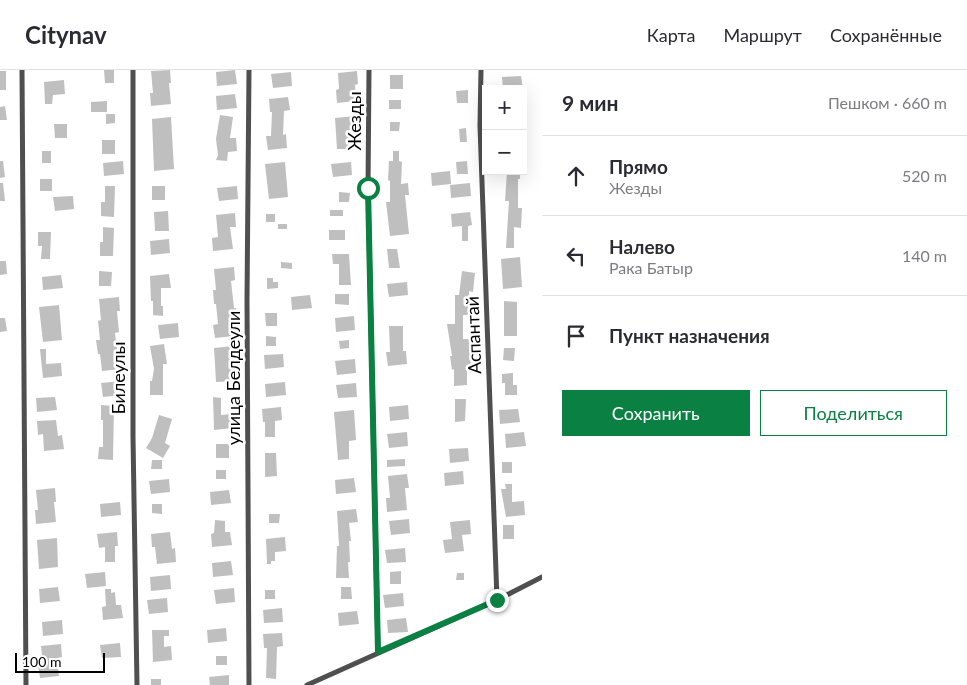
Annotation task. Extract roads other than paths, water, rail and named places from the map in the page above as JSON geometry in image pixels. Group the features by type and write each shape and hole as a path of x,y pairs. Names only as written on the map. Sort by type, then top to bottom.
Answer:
{"street":[{"path":"22,70 26,685"},
{"name":"Билеулы","path":"132,70 136,685"},
{"name":"улица Белдеули","path":"249,685 247,291 250,70"},
{"name":"Жезды","path":"369,70 369,198 378,652"},
{"name":"Аспантай","path":"481,70 480,126 497,600"},
{"path":"307,685 497,600 542,577"}]}
